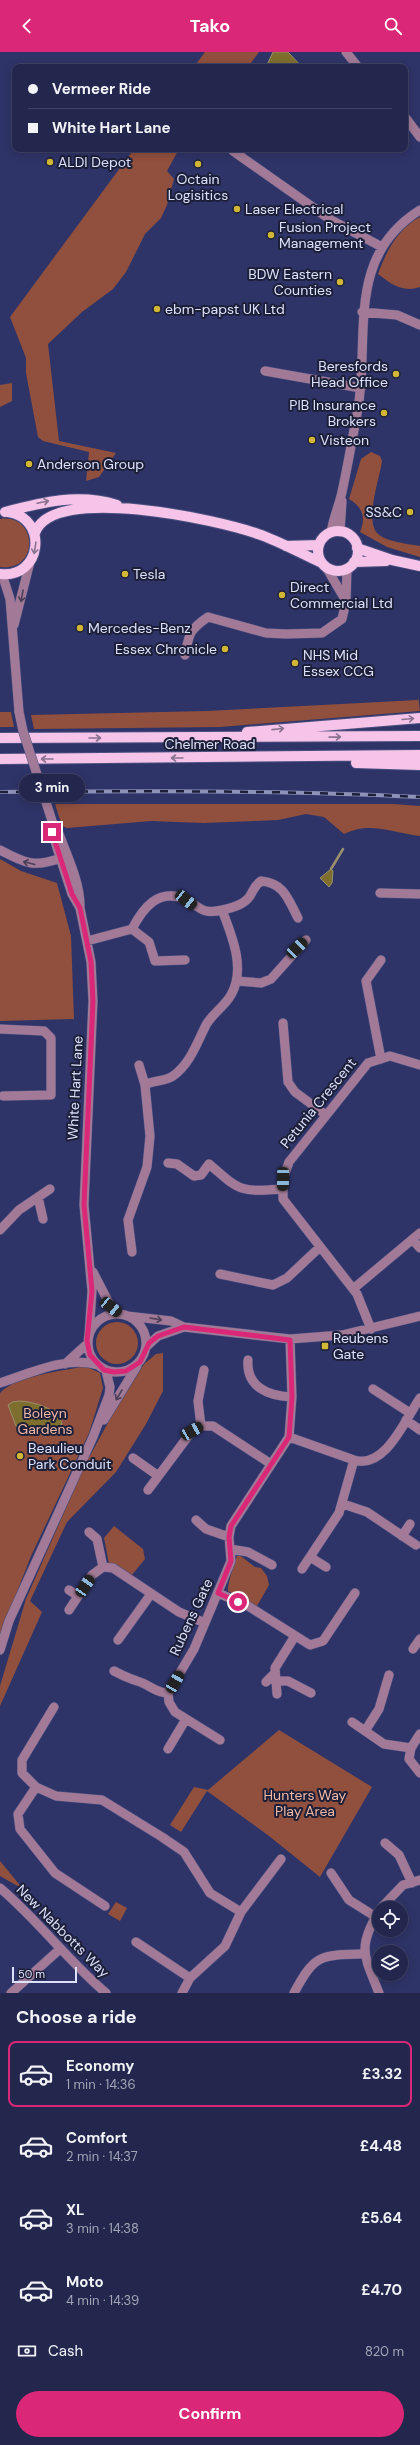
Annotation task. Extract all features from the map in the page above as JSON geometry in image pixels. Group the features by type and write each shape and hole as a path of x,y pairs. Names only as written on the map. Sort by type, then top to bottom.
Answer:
{"main road":[{"path":"3,512 49,500 73,499 104,501 128,508 197,518 258,534 335,571 351,566 392,560"},
{"path":"1,574 18,572 30,562 36,549 35,533 39,524 59,512 82,508 128,508"},
{"path":"3,512 23,517 35,533"},
{"path":"324,565 319,556 319,545 323,538 336,532 350,536 357,548 392,560 420,566"},
{"path":"284,546 319,545"},
{"path":"351,566 357,548"},
{"path":"198,738 284,728 420,718"},
{"name":"Chelmer Road","path":"0,738 420,736"},
{"name":"Chelmer Road","path":"0,759 420,755"},
{"path":"216,758 420,765"}],"street":[{"path":"346,52 356,64"},
{"path":"408,121 420,137"},
{"path":"234,152 331,220 382,246"},
{"path":"336,532 361,388 362,312 370,277 382,246 392,232 420,210"},
{"path":"362,312 397,315 420,325"},
{"path":"265,371 361,388"},
{"name":"White Hart Lane","path":"13,631 30,562"},
{"path":"324,565 346,602"},
{"path":"185,655 189,634 193,627 208,617 266,633 322,633 342,619 351,566"},
{"name":"White Hart Lane","path":"1,574 10,599 23,731 54,827 58,831 70,865 80,900 80,908 87,941 93,1001 84,1205 92,1291 88,1339"},
{"name":"White Hart Lane","path":"54,827 52,832 72,894 80,908"},
{"path":"0,850 32,865 44,864 61,858"},
{"path":"87,941 132,929 145,907 157,898 172,895 186,900 197,908 210,913 243,903 250,895 253,886 261,881 272,882 283,889 298,918"},
{"path":"380,894 420,894"},
{"path":"144,1084 161,1082 173,1076 186,1064 208,1021 220,1011 232,994 237,981 238,965 222,910"},
{"path":"132,929 149,942 155,961 185,960"},
{"path":"237,981 261,983 271,979 306,940"},
{"path":"381,960 366,982 381,1058 390,1056 420,1065"},
{"path":"283,1023 288,1082 296,1092 326,1115"},
{"path":"0,1029 44,1031 51,1038 51,1095 3,1096"},
{"name":"Petunia Crescent","path":"370,1329 353,1289 283,1199 283,1179 289,1162 368,1063 381,1058"},
{"path":"132,1252 128,1220 147,1167 150,1136 144,1084 139,1065"},
{"path":"168,1163 177,1164 194,1176 201,1175 209,1164 236,1188 251,1192 283,1189"},
{"path":"0,1230 19,1210 50,1189"},
{"path":"38,1197 43,1219"},
{"path":"353,1289 413,1240 420,1232"},
{"path":"413,1240 420,1248"},
{"path":"220,1274 273,1286 287,1278 320,1247"},
{"name":"White Hart Lane","path":"91,1270 111,1307 123,1315"},
{"path":"123,1315 141,1327 146,1347"},
{"path":"65,1364 88,1339 94,1325 101,1318 123,1315 171,1321 184,1327 290,1340 321,1338 370,1329 420,1316"},
{"path":"93,1437 140,1362 146,1347 158,1336 184,1327"},
{"path":"88,1339 90,1355 98,1365 106,1371 123,1372 140,1362"},
{"name":"Rubens Gate","path":"168,1693 194,1649 231,1561 229,1537 231,1526 289,1437 292,1397 290,1340"},
{"path":"248,1360 247,1370 253,1384 266,1394 292,1397"},
{"path":"0,1383 65,1364 86,1363 98,1365"},
{"path":"201,1426 198,1401 204,1370"},
{"path":"0,1650 10,1621 93,1437 109,1394 110,1387 106,1371"},
{"path":"373,1388 408,1417 420,1430"},
{"path":"289,1437 363,1463 374,1460 384,1453 420,1398"},
{"path":"148,1490 157,1475 164,1470 192,1431 201,1426 213,1426 271,1464"},
{"path":"133,1458 157,1475"},
{"path":"302,1569 343,1504 354,1460"},
{"path":"343,1504 367,1512 416,1545"},
{"path":"196,1520 217,1534 229,1537"},
{"path":"402,1536 410,1524"},
{"path":"89,1532 96,1539 103,1567"},
{"path":"230,1549 248,1552 272,1566"},
{"path":"310,1557 326,1567"},
{"path":"69,1610 92,1575 103,1567 113,1568 179,1612 205,1623"},
{"path":"68,1590 78,1596"},
{"path":"218,1593 248,1606 310,1644 323,1641 355,1593"},
{"path":"118,1640 151,1594"},
{"path":"277,1694 275,1668 295,1636"},
{"path":"413,1650 420,1639"},
{"path":"114,1671 130,1681 136,1680 159,1693 168,1693 169,1702 175,1712 220,1740"},
{"path":"365,1731 379,1709 389,1675"},
{"path":"266,1682 275,1677 288,1681 311,1693"},
{"path":"54,1707 22,1760 22,1773 36,1786 56,1796 102,1800 155,1832 184,1852 210,1894 241,1912"},
{"path":"168,1749 186,1720"},
{"path":"352,1722 384,1744 411,1748"},
{"path":"420,1734 411,1748 409,1759 420,1773"},
{"path":"36,1786 18,1814 20,1829 55,1873 105,1906"},
{"path":"385,1843 399,1855 416,1881 403,1885 388,1901"},
{"path":"182,1993 190,1978 226,1946 241,1912 281,1859"},
{"path":"331,1873 349,1900 372,1912"},
{"name":"New Nabbotts Way","path":"0,1888 30,1916 84,1975 106,1993"},
{"path":"372,1923 367,1932 364,1954 379,1993"},
{"path":"136,1942 190,1978"},
{"path":"11,1993 60,1949"},
{"path":"294,1993 306,1970 318,1959 337,1955 364,1954"}],"green space":[{"path":"205,52 259,52 250,64 196,64"},
{"path":"132,152 177,152 167,171 174,179 167,205 161,218 145,234 126,272 113,289 82,312 48,344 59,441 116,453 99,477 86,481 89,452 43,441 38,437 26,373 26,358 10,317"},
{"path":"420,217 420,287 414,289 403,288 393,284 378,274 389,249 399,234 405,227"},
{"path":"12,383 12,401 0,407 0,385"},
{"path":"371,452 380,456 382,461 374,499 372,520 374,528 378,534 387,539 420,546 420,557 387,547 360,532 363,522 362,513 354,502 349,499 361,459"},
{"path":"0,519 13,520 22,525 27,533 29,543 28,552 22,561 13,566 0,567"},
{"path":"418,696 420,711 220,727 34,729 31,715 207,711 418,700"},
{"path":"0,712 11,712 14,727 0,727"},
{"path":"55,804 393,804 420,806 420,836 373,828 363,828 344,834 324,817 306,814 278,820 203,823 151,821 67,828 62,826"},
{"path":"0,859 21,871 57,883 71,936 74,1019 0,1021"},
{"path":"117,1322 132,1328 138,1343 132,1358 117,1364 102,1358 96,1343 102,1328"},
{"path":"163,1353 163,1391 146,1424 116,1472 67,1522 30,1601 42,1612 0,1706 0,1686 26,1599 84,1467 111,1417 144,1364 156,1354"},
{"name":"Boleyn Gardens","path":"85,1366 100,1373 103,1388 89,1433 31,1556 0,1636 0,1393 7,1387 28,1378"},
{"path":"114,1526 143,1549 145,1559 131,1576 109,1564 104,1538"},
{"path":"238,1554 255,1567 261,1568 267,1576 269,1585 257,1606 228,1591"},
{"name":"Hunters Way Play Area","path":"279,1730 372,1787 320,1877 269,1836 207,1791 181,1832 170,1825 194,1787 208,1790"},
{"path":"0,1861 23,1889 0,1876"},
{"path":"116,1902 127,1908 120,1921 108,1914"}],"shaded area":[{"path":"273,52 288,52 299,64 267,64"},
{"path":"331,869 333,871 332,883 329,887 320,878"},
{"path":"20,1401 38,1404 51,1410 60,1418 62,1424 46,1436 16,1426 8,1405 12,1402"}],"waterway":[{"path":"331,869 343,849"}],"railway":[{"path":"0,792 262,792 420,797"}],"place":[{"name":"ALDI Depot","path":"50,162"},
{"name":"Octain Logisitics","path":"198,164"},
{"name":"Laser Electrical","path":"237,209"},
{"name":"Fusion Project Management","path":"271,235"},
{"name":"BDW Eastern Counties","path":"340,282"},
{"name":"ebm-papst UK Ltd","path":"157,309"},
{"name":"Beresfords Head Office","path":"396,374"},
{"name":"PIB Insurance Brokers","path":"384,413"},
{"name":"Visteon","path":"312,440"},
{"name":"Anderson Group","path":"29,464"},
{"name":"SS&C","path":"410,512"},
{"name":"Tesla","path":"125,574"},
{"name":"Direct Commercial Ltd","path":"282,595"},
{"name":"Mercedes-Benz","path":"80,628"},
{"name":"Essex Chronicle","path":"225,649"},
{"name":"NHS Mid Essex CCG","path":"295,663"},
{"name":"Reubens Gate","path":"325,1346"},
{"name":"Beaulieu Park Conduit","path":"20,1456"}],"route":[{"path":"52,832 72,894 80,908 91,962 93,1001 86,1132 84,1205 92,1291 87,1341 90,1355 94,1362 104,1370 110,1372 126,1371 140,1362 146,1347 158,1336 184,1327 290,1340 289,1356 292,1397 289,1437 231,1526 229,1537 231,1561 218,1593 238,1602"}]}
